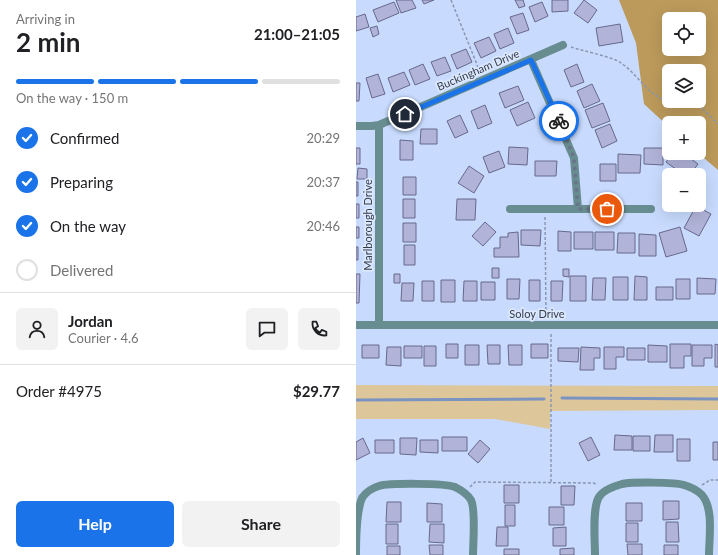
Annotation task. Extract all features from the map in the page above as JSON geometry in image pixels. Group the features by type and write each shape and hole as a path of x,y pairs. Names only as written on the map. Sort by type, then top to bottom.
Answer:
{"street":[{"name":"Buckingham Drive","path":"356,126 379,125 563,45"},
{"path":"531,60 574,158 578,209"},
{"name":"Marlborough Drive","path":"379,125 379,325"},
{"path":"510,209 652,209"},
{"name":"Soloy Drive","path":"356,325 718,325"},
{"path":"596,555 595,509 599,497 605,491 624,483 675,483 696,489 707,503 710,513 709,555"},
{"path":"356,555 356,516 358,505 369,491 384,484 444,485 454,486 464,492 471,501 474,510 473,555"}],"path":[{"path":"451,0 483,80"},
{"path":"563,45 620,62 653,94 662,100"},
{"path":"701,108 718,124"},
{"path":"545,209 550,482"},
{"path":"696,489 710,480 718,480"},
{"path":"464,492 475,482 594,483 605,491"}],"shaded area":[{"path":"619,0 718,0 718,170 706,160 706,116 662,116 662,121 644,104 636,43"},
{"path":"356,385 718,386 718,410 550,411 550,429 495,419 356,419"}],"building":[{"path":"396,0 412,0 416,8 401,13"},
{"path":"422,0 434,0 424,4"},
{"path":"515,0 523,0 525,6 519,8"},
{"path":"552,0 568,0 568,11 552,12"},
{"path":"584,0 597,10 588,23 574,13"},
{"path":"394,2 399,13 378,22 373,10"},
{"path":"542,2 548,16 535,22 529,7"},
{"path":"523,13 529,30 517,34 510,17"},
{"path":"365,14 369,27 356,31 356,17"},
{"path":"620,24 623,42 599,46 596,28"},
{"path":"377,26 379,34 373,37 370,28"},
{"path":"508,28 514,43 500,49 494,34"},
{"path":"489,37 496,51 481,58 474,43"},
{"path":"466,49 472,62 457,69 451,55"},
{"path":"445,57 451,71 437,76 431,62"},
{"path":"423,64 430,79 415,85 409,70"},
{"path":"577,64 584,82 571,87 564,70"},
{"path":"404,72 410,85 393,92 388,78"},
{"path":"378,74 385,94 372,98 366,78"},
{"path":"356,83 360,83 359,101 356,101"},
{"path":"592,84 600,101 584,108 577,91"},
{"path":"518,86 524,100 505,108 499,93"},
{"path":"528,102 535,118 517,126 510,110"},
{"path":"603,103 610,121 592,128 585,110"},
{"path":"485,105 492,123 478,129 471,111"},
{"path":"460,115 468,132 455,138 447,121"},
{"path":"610,124 617,141 602,148 595,130"},
{"path":"421,129 437,129 437,144 420,144"},
{"path":"400,140 413,141 413,160 400,160"},
{"path":"509,147 528,148 527,165 508,164"},
{"path":"356,148 360,148 360,164 356,164"},
{"path":"644,148 662,148 663,165 644,164"},
{"path":"499,151 505,167 489,173 483,157"},
{"path":"618,154 641,155 640,173 618,173"},
{"path":"668,160 693,160 698,164 695,168 674,168 666,162"},
{"path":"535,161 557,161 556,176 535,176"},
{"path":"600,164 616,164 616,181 600,181"},
{"path":"469,166 484,176 474,193 458,183"},
{"path":"358,168 367,169 367,179 357,179"},
{"path":"403,177 416,177 416,195 403,195"},
{"path":"356,182 358,182 358,196 356,196"},
{"path":"403,199 415,199 415,218 403,218"},
{"path":"457,199 476,199 475,220 456,220"},
{"path":"356,204 359,204 359,218 356,218"},
{"path":"706,211 711,214 699,236 684,228 693,212"},
{"path":"485,222 496,232 483,246 472,236"},
{"path":"403,223 416,223 416,242 403,242"},
{"path":"356,227 359,227 359,238 356,238"},
{"path":"680,227 687,251 666,257 659,233"},
{"path":"521,230 541,230 540,246 521,245"},
{"path":"558,231 571,232 571,251 558,251"},
{"path":"518,232 519,257 494,257 494,248 500,248 500,237 508,237 508,233"},
{"path":"574,232 593,232 593,249 574,249"},
{"path":"595,232 614,232 614,250 595,250"},
{"path":"618,233 635,233 635,253 617,253"},
{"path":"639,234 656,235 656,256 639,256"},
{"path":"404,245 415,245 415,265 404,265"},
{"path":"356,247 358,247 358,260 356,260"},
{"path":"492,268 499,268 499,278 492,278"},
{"path":"563,269 569,269 569,277 563,276"},
{"path":"356,274 360,274 359,303 356,303"},
{"path":"394,274 400,274 400,283 394,283"},
{"path":"570,276 586,276 586,301 570,301"},
{"path":"635,276 647,277 647,300 634,300"},
{"path":"613,277 628,277 628,300 613,300"},
{"path":"593,278 606,278 605,300 592,300"},
{"path":"697,278 716,279 715,294 697,294"},
{"path":"507,279 520,279 519,299 507,299"},
{"path":"676,279 690,279 690,299 676,299"},
{"path":"441,280 455,280 455,302 441,302"},
{"path":"529,280 540,280 540,301 529,301"},
{"path":"422,281 434,281 434,301 422,301"},
{"path":"464,281 477,281 477,301 463,301"},
{"path":"551,281 563,281 562,301 551,301"},
{"path":"481,282 495,282 495,300 481,300"},
{"path":"402,283 414,283 413,301 401,301"},
{"path":"656,287 673,287 673,300 656,300"},
{"path":"446,344 458,344 458,358 446,358"},
{"path":"531,344 548,344 548,358 531,358"},
{"path":"670,344 691,344 691,356 684,356 684,368 670,368"},
{"path":"715,344 718,345 718,367 715,367"},
{"path":"362,345 379,345 379,358 362,358"},
{"path":"465,345 479,345 479,365 465,365"},
{"path":"487,345 500,345 500,364 488,364"},
{"path":"508,345 522,345 522,365 509,365"},
{"path":"648,345 667,346 667,362 648,362"},
{"path":"692,345 712,345 712,358 704,358 704,366 692,366"},
{"path":"404,346 422,346 422,358 404,358"},
{"path":"424,346 436,346 436,366 424,366"},
{"path":"387,347 401,347 401,366 386,365"},
{"path":"581,347 600,348 600,358 594,358 594,370 580,370"},
{"path":"604,347 624,347 624,357 616,357 616,369 604,369"},
{"path":"558,348 579,348 578,362 558,361"},
{"path":"627,348 645,348 645,360 627,360"},
{"path":"615,435 632,436 632,450 614,450"},
{"path":"655,435 673,435 673,452 654,452"},
{"path":"633,436 650,436 650,451 633,451"},
{"path":"442,437 467,437 467,451 442,451"},
{"path":"591,437 600,455 588,461 579,443"},
{"path":"363,438 370,453 356,460 356,442"},
{"path":"400,438 417,438 416,455 400,454"},
{"path":"677,439 690,439 690,461 677,461"},
{"path":"375,440 394,440 394,453 375,453"},
{"path":"420,440 438,440 438,453 420,452"},
{"path":"480,440 490,449 478,463 468,454"},
{"path":"713,442 718,442 718,460 713,460"},
{"path":"504,485 519,485 519,503 504,503"},
{"path":"561,486 575,486 574,505 561,505"},
{"path":"663,501 679,501 679,519 663,520"},
{"path":"387,502 401,502 401,522 386,522"},
{"path":"427,503 442,504 442,522 427,522"},
{"path":"626,503 642,503 642,521 626,521"},
{"path":"505,505 515,505 515,526 505,526"},
{"path":"549,507 564,507 564,525 549,525"},
{"path":"666,522 678,522 679,542 666,542"},
{"path":"626,523 638,523 638,542 626,542"},
{"path":"386,524 398,524 398,544 386,544"},
{"path":"430,524 444,524 444,543 429,542"},
{"path":"497,527 508,527 508,546 496,546"},
{"path":"566,527 566,546 553,546 553,528"},
{"path":"627,544 642,544 642,555 628,555"},
{"path":"429,545 443,545 443,555 430,555"},
{"path":"664,545 678,545 678,555 664,555"},
{"path":"387,546 400,546 400,555 387,555"},
{"path":"574,548 574,555 560,555 560,549"},
{"path":"504,549 519,549 519,555 504,555"}],"waterway":[{"path":"562,398 718,399"},
{"path":"356,400 544,399"}],"way so far":[{"path":"559,121 574,158 576,167 578,209 607,209"}],"route":[{"path":"405,114 531,60 559,121"}]}
